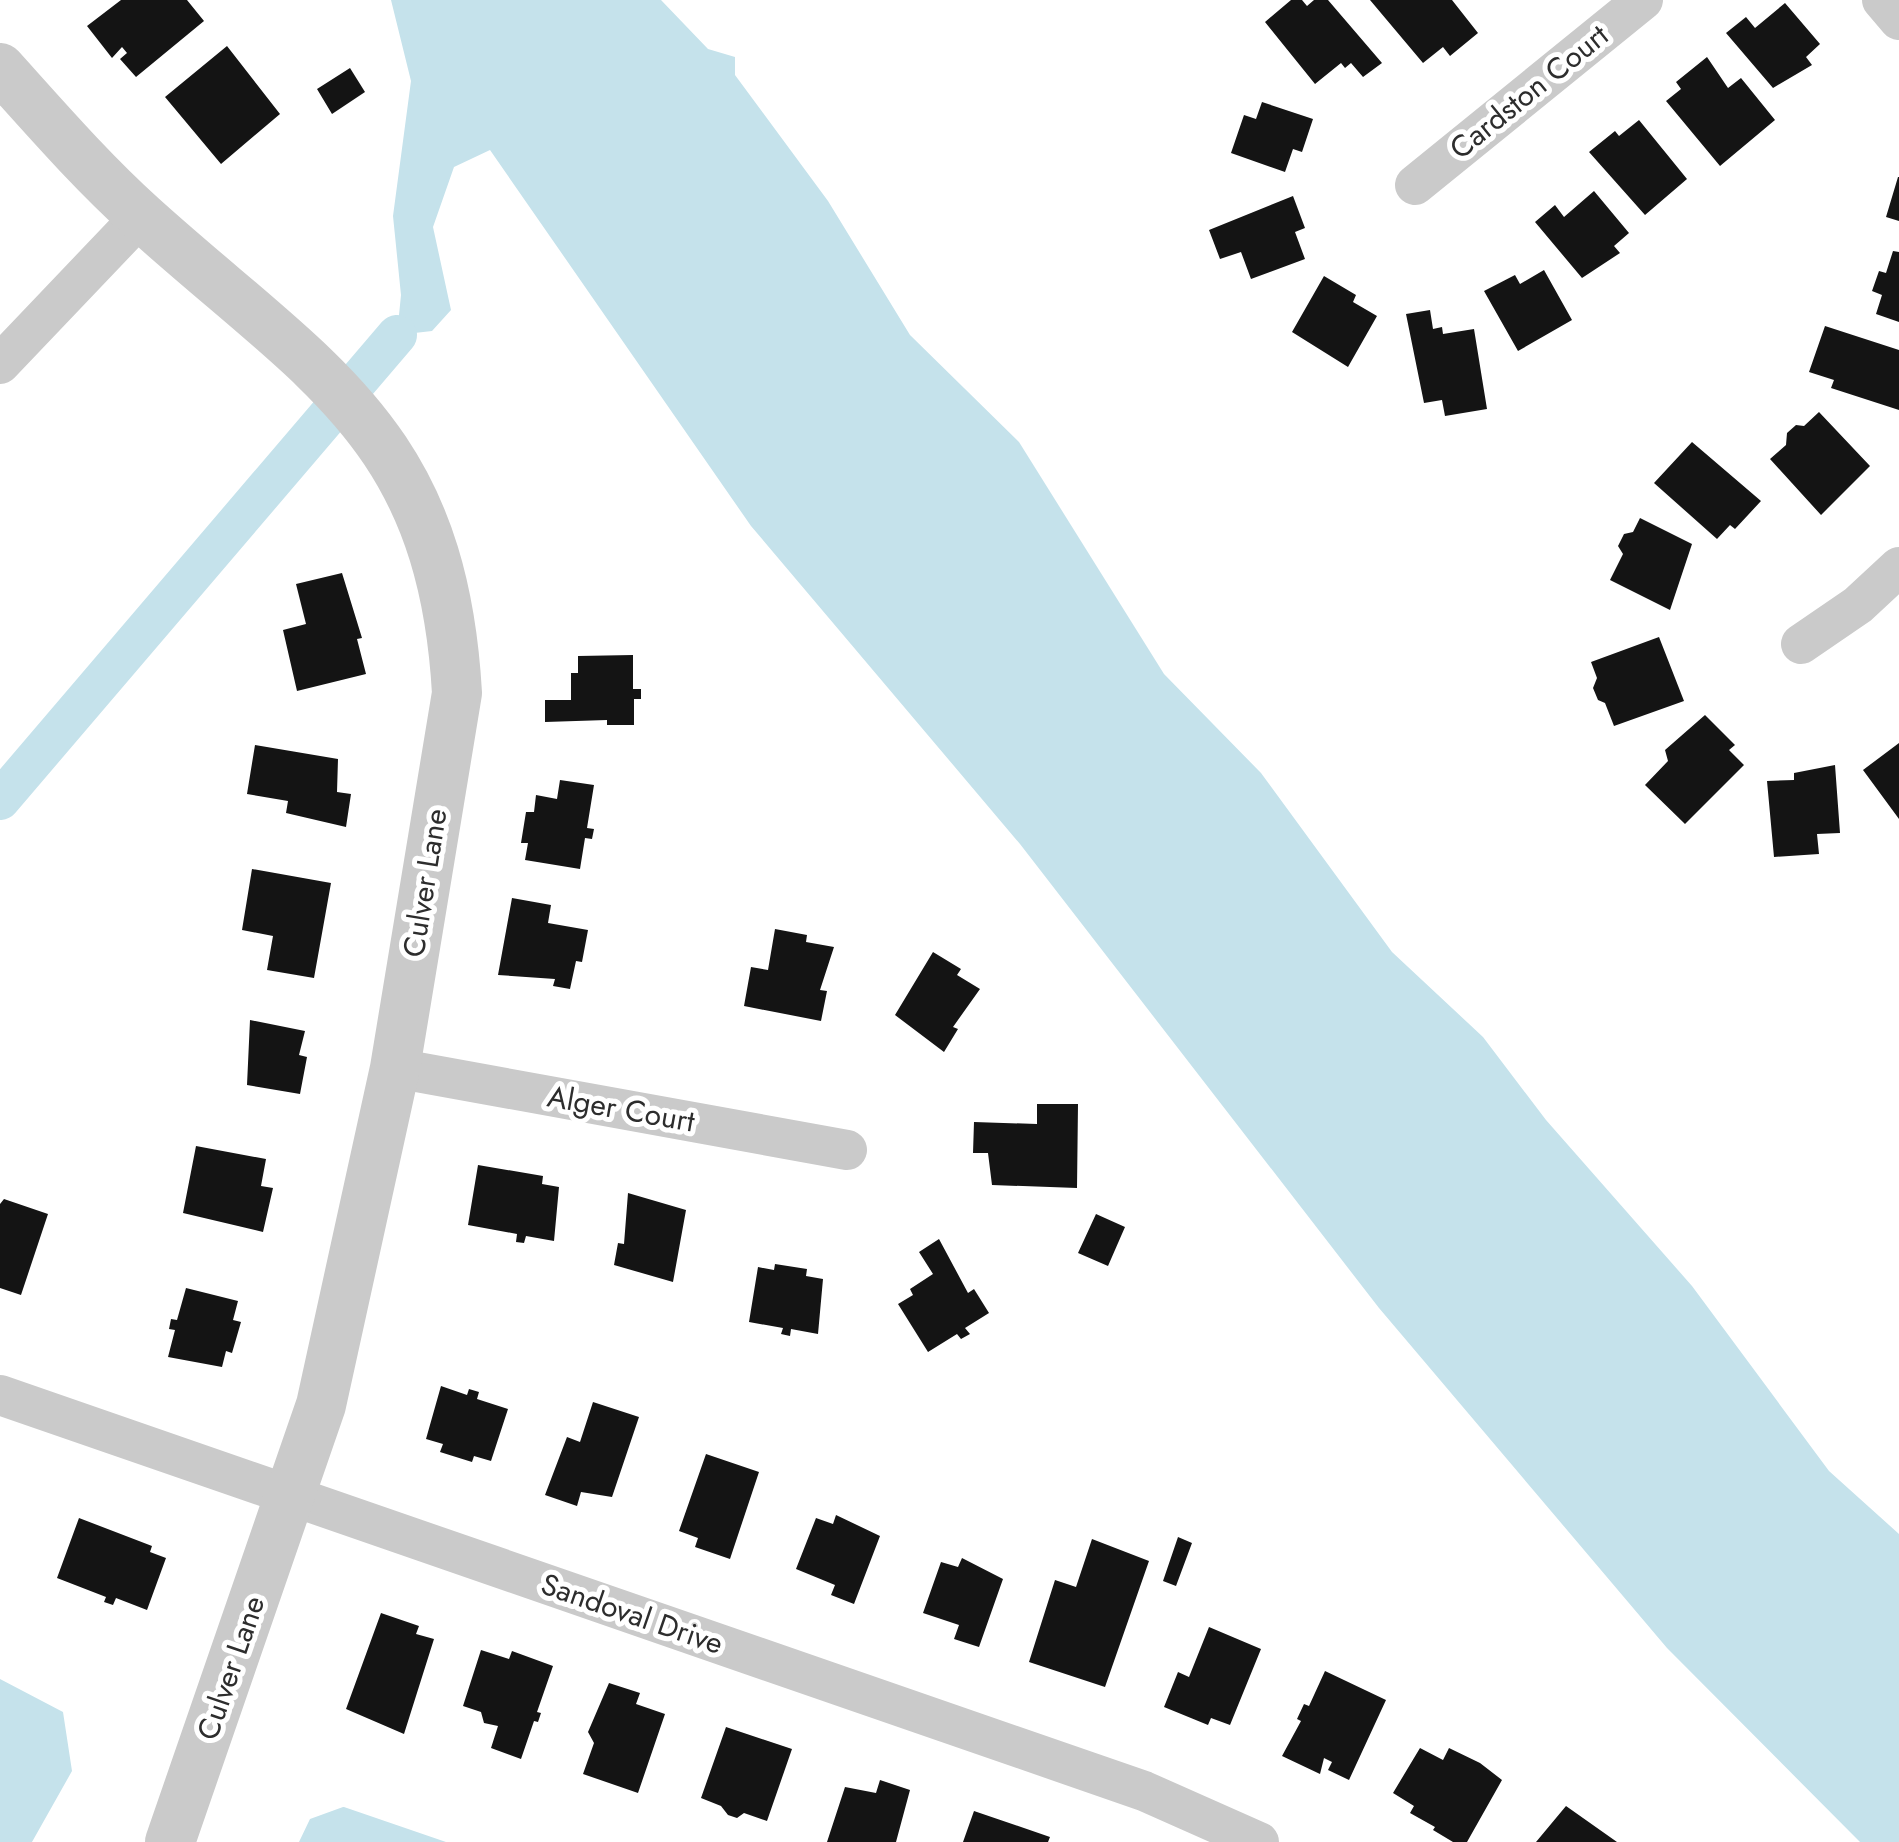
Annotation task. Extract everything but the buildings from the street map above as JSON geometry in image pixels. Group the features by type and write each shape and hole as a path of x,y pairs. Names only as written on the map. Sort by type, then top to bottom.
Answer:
{"street":[{"name":"Cardston Court","path":"1415,185 1643,0"},
{"path":"1882,0 1899,20"},
{"name":"Culver Lane","path":"0,68 74,151 141,216 328,377 366,420 406,483 441,574 454,639 457,693 395,1068 321,1405 170,1842"},
{"path":"0,364 141,216"},
{"path":"1801,644 1858,604 1899,567"},
{"name":"Alger Court","path":"395,1068 846,1150"},
{"name":"Sandoval Drive","path":"0,1395 1144,1791 1259,1842"}],"water":[{"path":"391,0 661,0 708,49 735,57 735,75 828,201 910,335 1019,442 1164,674 1261,773 1392,952 1483,1037 1546,1120 1692,1286 1829,1471 1899,1534 1899,1842 1860,1842 1667,1648 1379,1308 1020,844 751,526 490,150 454,167 433,227 451,310 432,331 397,335 401,295 393,216 411,81"},
{"path":"0,1679 63,1712 72,1771 32,1842 0,1842"},
{"path":"343,1807 446,1842 299,1842 310,1819"}],"waterway":[{"path":"0,800 397,335"}]}
